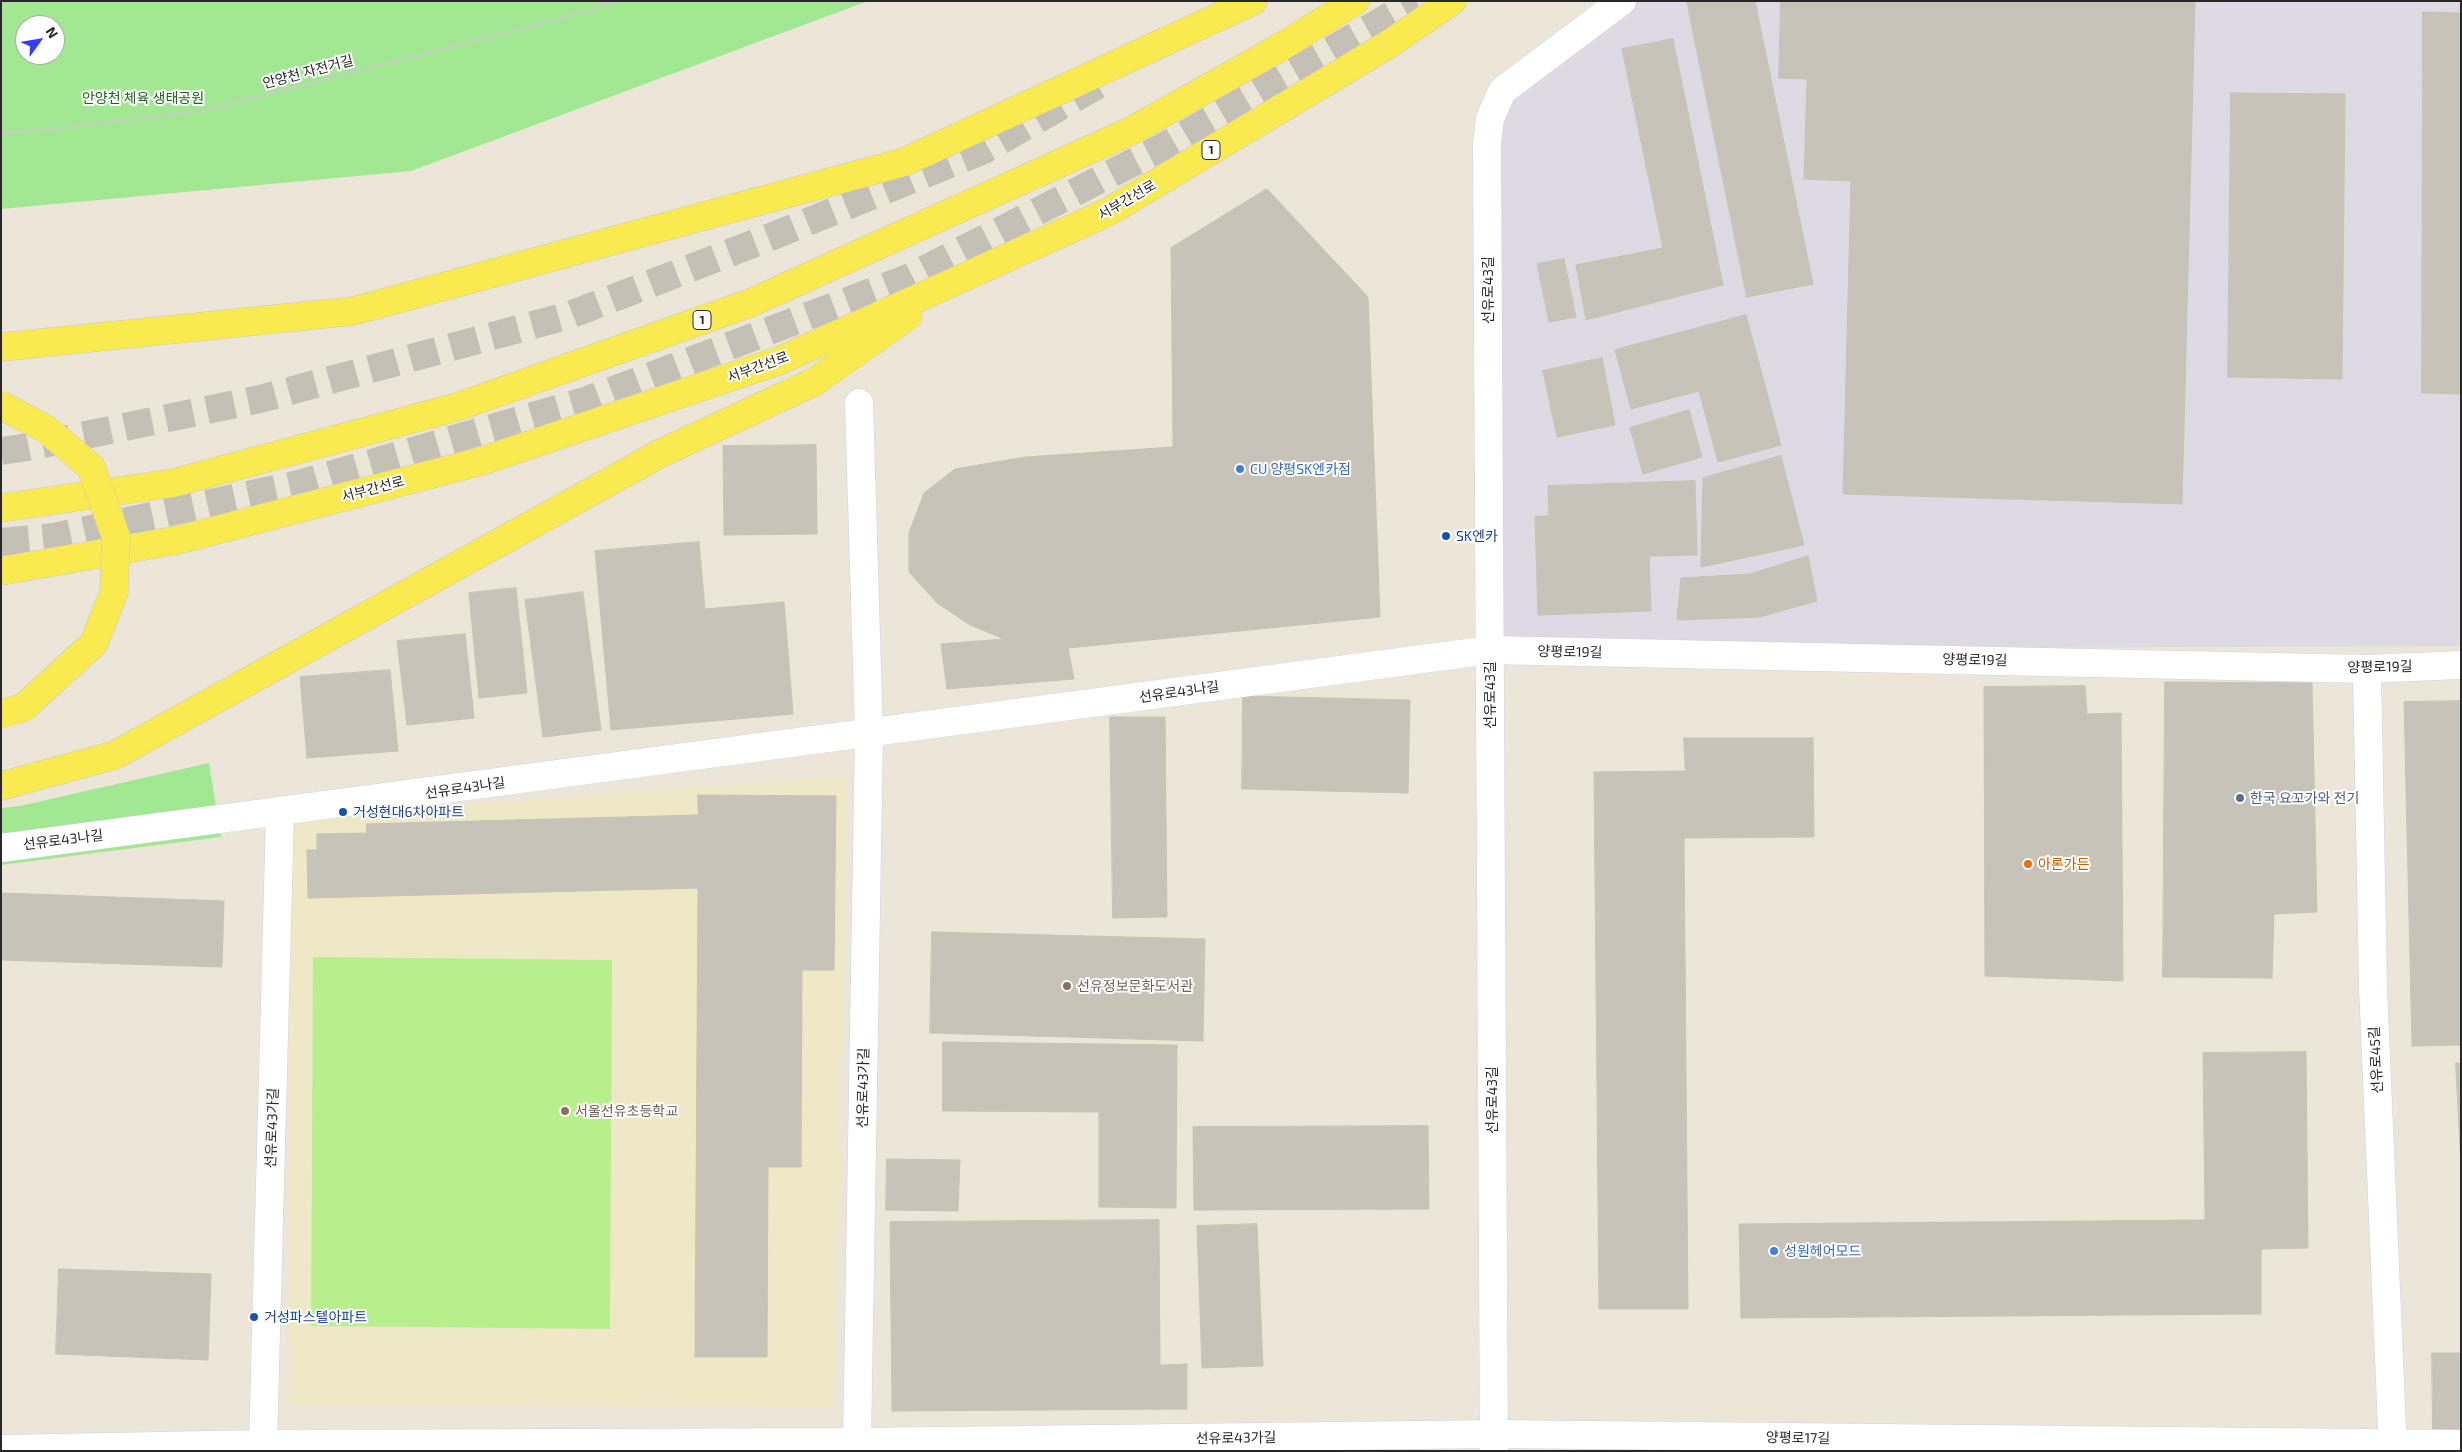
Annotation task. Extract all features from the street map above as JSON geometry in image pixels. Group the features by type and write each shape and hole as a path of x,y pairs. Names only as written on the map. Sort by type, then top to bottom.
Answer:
{"main road":[{"path":"1,347 353,311 904,162 1253,1"},
{"name":"1","path":"1,508 173,483 457,407 750,303 1131,131 1274,50 1355,1"},
{"name":"서부간선로","path":"1,571 178,540 482,461 781,360 1108,212 1389,44 1452,1"},
{"path":"1,786 115,755 661,453 814,382 960,279"},
{"path":"1,404 46,429 91,467 116,537 114,592 94,643 12,711"}],"street":[{"name":"선유로43길","path":"1495,1442 1487,153 1490,119 1502,91 1622,1"},
{"path":"859,403 869,734"},
{"name":"양평로19길","path":"1490,650 2367,668 2461,665"},
{"name":"선유로43나길","path":"1,848 1490,650"},
{"name":"선유로45길","path":"2367,668 2373,987 2393,1448"},
{"name":"선유로43가길","path":"857,1442 869,734"},
{"name":"선유로43가길","path":"263,1444 280,812"},
{"name":"선유로43가길","path":"1,1449 263,1444 1495,1442"},
{"name":"양평로17길","path":"1495,1442 2393,1448 2461,1444"}],"path":[{"name":"안양천 자전거길","path":"1,133 43,130 207,110 589,11 615,1"}],"shaded area":[{"path":"1622,1 2461,1 2461,646 1490,650 1487,143 1502,91"},
{"name":"서울선유초등학교","path":"847,776 833,1407 290,1404 289,818"}],"green space":[{"name":"안양천 체육 생태공원","path":"1,1 868,1 411,171 1,209"},
{"path":"209,763 221,837 1,865 1,808 20,806"},
{"path":"313,957 612,960 610,1329 311,1326"}],"building":[{"path":"1687,1 1755,1 1813,284 1747,297"},
{"path":"1781,1 2195,1 2182,504 1843,494 1851,181 1804,179 1807,79 1779,78"},
{"path":"2423,12 2461,13 2461,394 2422,393"},
{"path":"1673,39 1723,285 1586,320 1576,265 1663,248 1622,49"},
{"path":"2231,93 2345,94 2342,379 2228,377"},
{"path":"1267,189 1368,297 1380,617 1068,648 1074,679 947,689 941,644 1004,639 970,625 937,603 909,572 909,533 924,493 955,469 1026,457 1173,447 1171,248"},
{"path":"1564,259 1576,317 1549,322 1537,264"},
{"path":"1746,315 1781,445 1718,462 1699,391 1631,409 1615,350"},
{"path":"1602,358 1615,425 1557,437 1543,371"},
{"path":"1689,410 1702,457 1643,474 1630,428"},
{"path":"816,445 817,534 724,535 723,446"},
{"path":"1781,456 1804,545 1701,567 1703,478"},
{"path":"1695,481 1697,555 1649,556 1651,611 1538,615 1535,516 1549,516 1548,486"},
{"path":"699,542 705,609 784,602 793,714 611,730 595,551"},
{"path":"1808,556 1817,601 1760,617 1677,620 1681,578 1750,574"},
{"path":"516,588 527,693 479,698 469,593"},
{"path":"583,592 601,730 543,737 525,600"},
{"path":"465,634 474,718 407,725 397,641"},
{"path":"390,670 398,751 307,758 300,677"},
{"name":"한국 요꼬가와 전기","path":"2165,682 2312,683 2317,912 2274,914 2272,978 2163,977"},
{"path":"2085,686 2087,714 2121,713 2123,981 1985,976 1984,687"},
{"path":"1243,696 1410,700 1408,793 1242,789"},
{"path":"2461,701 2461,1045 2412,1046 2404,702"},
{"path":"1110,717 1165,717 1167,917 1113,918"},
{"path":"1684,738 1813,738 1814,837 1684,838 1688,1309 1599,1309 1594,772 1685,771"},
{"path":"698,795 836,796 834,970 802,970 801,1167 768,1167 767,1357 695,1357 698,888 308,898 307,850 317,850 317,834 367,833 366,824 698,815"},
{"path":"1,893 224,901 222,967 1,960"},
{"name":"선유정보문화도서관","path":"932,932 1205,939 1203,1041 930,1033"},
{"path":"943,1042 1177,1045 1176,1208 1099,1207 1099,1112 943,1111"},
{"path":"2306,1052 2308,1248 2261,1249 2261,1314 1741,1318 1739,1224 2205,1220 2203,1053"},
{"path":"2456,1063 2461,1063 2461,1167"},
{"path":"1428,1126 1429,1209 1194,1210 1193,1127"},
{"path":"887,1159 960,1160 958,1211 886,1210"},
{"path":"1159,1220 1160,1365 1187,1364 1187,1409 892,1411 890,1222"},
{"path":"1257,1224 1263,1366 1202,1368 1197,1226"},
{"path":"59,1269 211,1274 208,1360 56,1354"},
{"path":"2432,1353 2461,1353 2461,1434 2433,1434"}],"tunnel":[{"path":"1,542 54,537 299,484 585,401 908,278 1163,147 1416,1"},
{"path":"1,451 260,399 570,315 768,238 984,150 1110,78"}],"place":[{"name":"CU 양평SK엔카점","path":"1240,469"},
{"name":"SK엔카","path":"1446,536"},
{"name":"한국 요꼬가와 전기","path":"2240,798"},
{"name":"거성현대6차아파트","path":"343,812"},
{"name":"아론가든","path":"2028,864"},
{"name":"선유정보문화도서관","path":"1067,986"},
{"name":"서울선유초등학교","path":"565,1111"},
{"name":"성원헤어모드","path":"1774,1251"},
{"name":"거성파스텔아파트","path":"254,1317"}]}
